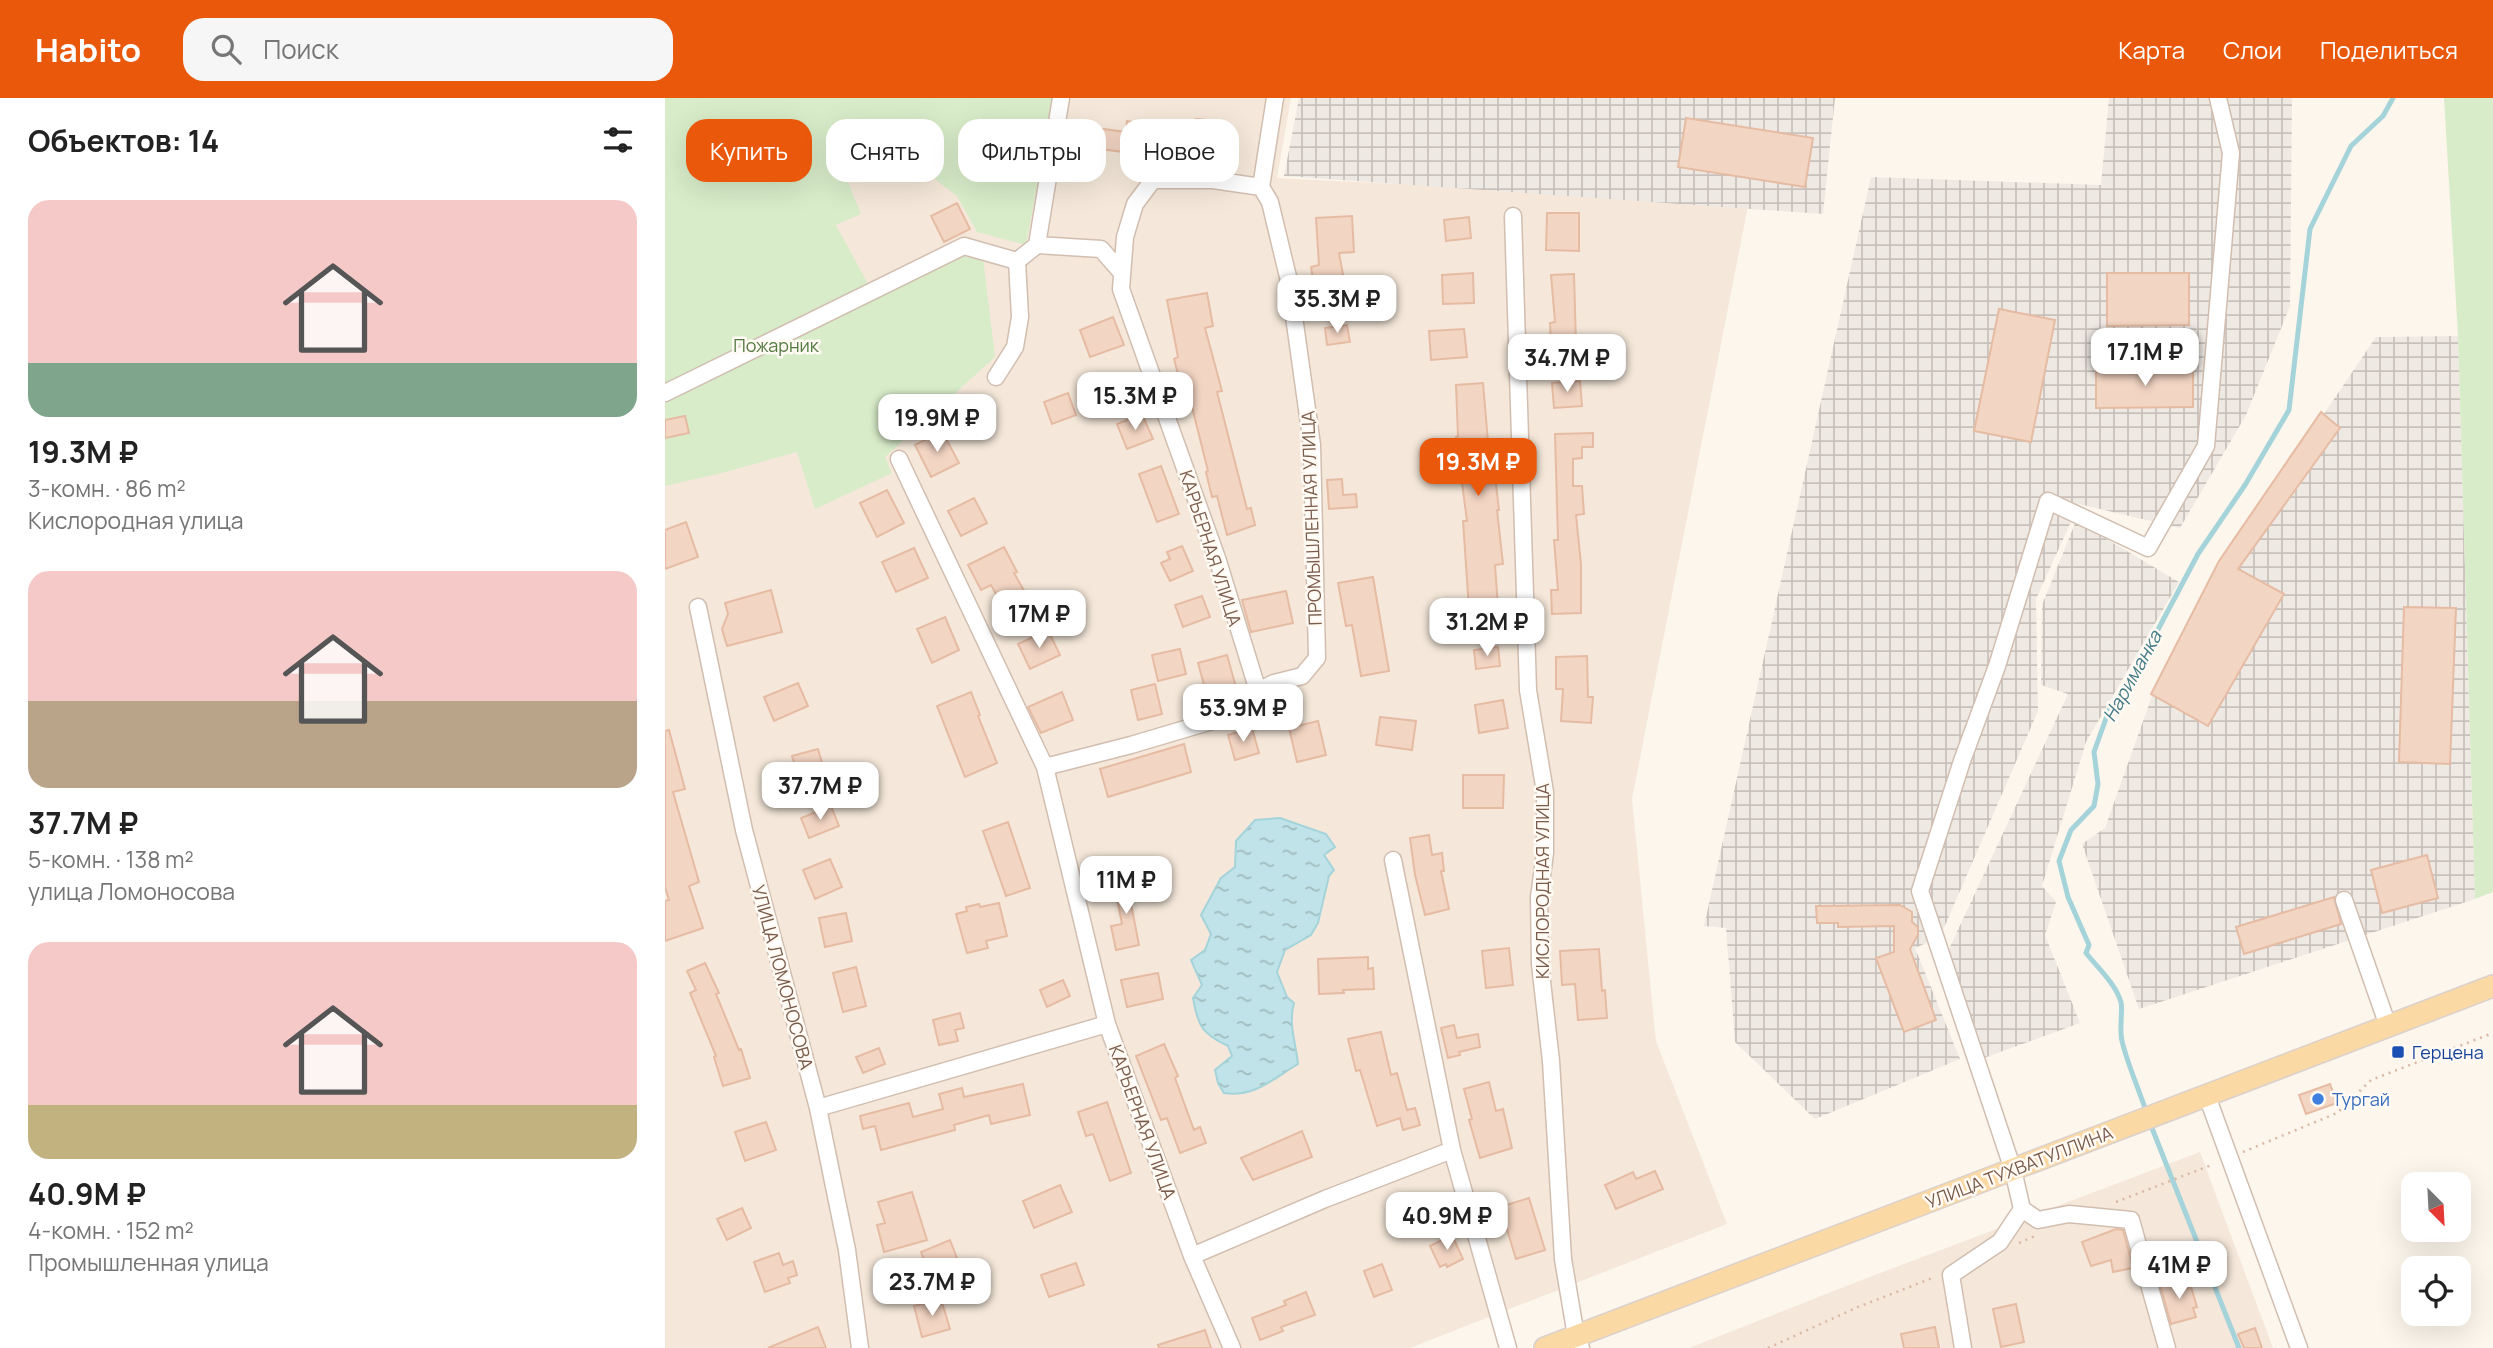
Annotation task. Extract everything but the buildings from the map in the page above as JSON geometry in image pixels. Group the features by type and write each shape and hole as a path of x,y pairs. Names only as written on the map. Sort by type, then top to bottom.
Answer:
{"main road":[{"name":"УЛИЦА ТУХВАТУЛЛИНА","path":"1545,1348 1576,1344 2013,1170 2493,986"}],"street":[{"path":"1017,261 1037,245 1061,98"},
{"path":"1261,187 1275,98"},
{"path":"2167,1348 2131,1220 2069,1214 2038,1220 2022,1209 2013,1170 1920,891 1962,761 1997,667 2048,501 2148,548 2206,446 2231,153 2218,98"},
{"name":"КАРЬЕРНАЯ УЛИЦА","path":"1258,691 1217,561 1121,289 1125,237 1135,204 1153,180 1186,178 1261,187"},
{"name":"ПРОМЫШЛЕННАЯ УЛИЦА","path":"1258,691 1274,683 1302,676 1317,658 1312,445 1289,281 1270,202 1261,187"},
{"name":"КИСЛОРОДНАЯ УЛИЦА","path":"1513,216 1528,690 1545,792 1545,853 1539,897 1540,964 1551,1061 1563,1259 1576,1344"},
{"path":"1037,245 1101,249 1122,273"},
{"path":"665,393 964,246 1017,261"},
{"path":"996,377 1015,347 1020,317 1017,261"},
{"name":"КАРЬЕРНАЯ УЛИЦА","path":"899,459 1045,767 1107,1024 1192,1256 1232,1348"},
{"name":"УЛИЦА ЛОМОНОСОВА","path":"698,607 744,830 818,1108 847,1250 860,1348"},
{"path":"1045,767 1249,710 1258,691"},
{"path":"1393,860 1452,1150 1509,1348"},
{"path":"2344,900 2388,1026"},
{"path":"818,1108 1107,1024"},
{"path":"2197,1099 2229,1159 2299,1348"},
{"path":"1192,1256 1325,1199 1452,1150"},
{"path":"1963,1348 1951,1275 2000,1242 2022,1209"}],"path":[{"path":"2113,1203 2229,1159 2262,1142 2337,1113 2371,1080 2493,1033"},
{"path":"2013,1246 2042,1233"},
{"path":"1767,1348 1859,1307 1967,1265"}],"shaded area":[{"path":"665,98 1291,98 1277,178 1749,201 1632,799 1656,1041 1727,1224 1410,1348 665,1348"},
{"path":"1299,98 1835,98 1823,214 1284,176"},
{"path":"2109,98 2292,98 2290,306 2246,415 2180,528 2079,504 2036,599 2038,711 1940,937 1915,948 1960,1059 1815,1119 1735,1042 1726,928 1704,926 1871,177 2101,185"},
{"path":"2458,336 2475,899 2139,1009 2082,844 2105,828 2152,696 2223,563 2376,337"},
{"path":"2076,521 2179,582 2086,742 2042,886 2056,902 2045,935 2080,1023 1984,1058 1950,969 1949,949 2068,694 2041,685 2042,605"},
{"path":"2200,1152 2273,1348 1689,1348 1859,1281"}],"green space":[{"name":"Пожарник","path":"665,98 1053,98 1049,119 958,119 958,182 1038,182 1026,245 977,232 957,196 939,182 944,182 944,119 826,119 826,182 848,182 861,214 836,225 873,293 964,253 983,258 995,357 885,457 892,473 815,509 797,452 665,486"},
{"path":"2444,98 2493,98 2493,892 2475,899 2458,336"}],"water":[{"path":"1280,818 1326,834 1335,847 1324,855 1334,870 1329,876 1318,923 1311,935 1285,950 1277,972 1287,997 1294,1003 1292,1026 1298,1064 1254,1090 1224,1093 1215,1070 1232,1056 1228,1046 1207,1033 1199,1022 1193,998 1202,985 1191,960 1205,950 1211,934 1201,915 1221,878 1235,867 1236,841 1255,820"}],"waterway":[{"name":"Нариманка","path":"2147,1114 2122,1041 2121,1002 2110,982 2086,953 2089,945 2068,897 2059,861 2071,830 2094,806 2098,784 2094,752 2109,710 2135,673 2198,554 2245,485 2289,410 2310,229 2351,146 2383,116 2393,98"},
{"name":"Нариманка","path":"2150,1123 2239,1348"}],"place":[{"name":"Герцена","path":"2398,1052"},
{"name":"Тургай","path":"2318,1099"}]}
